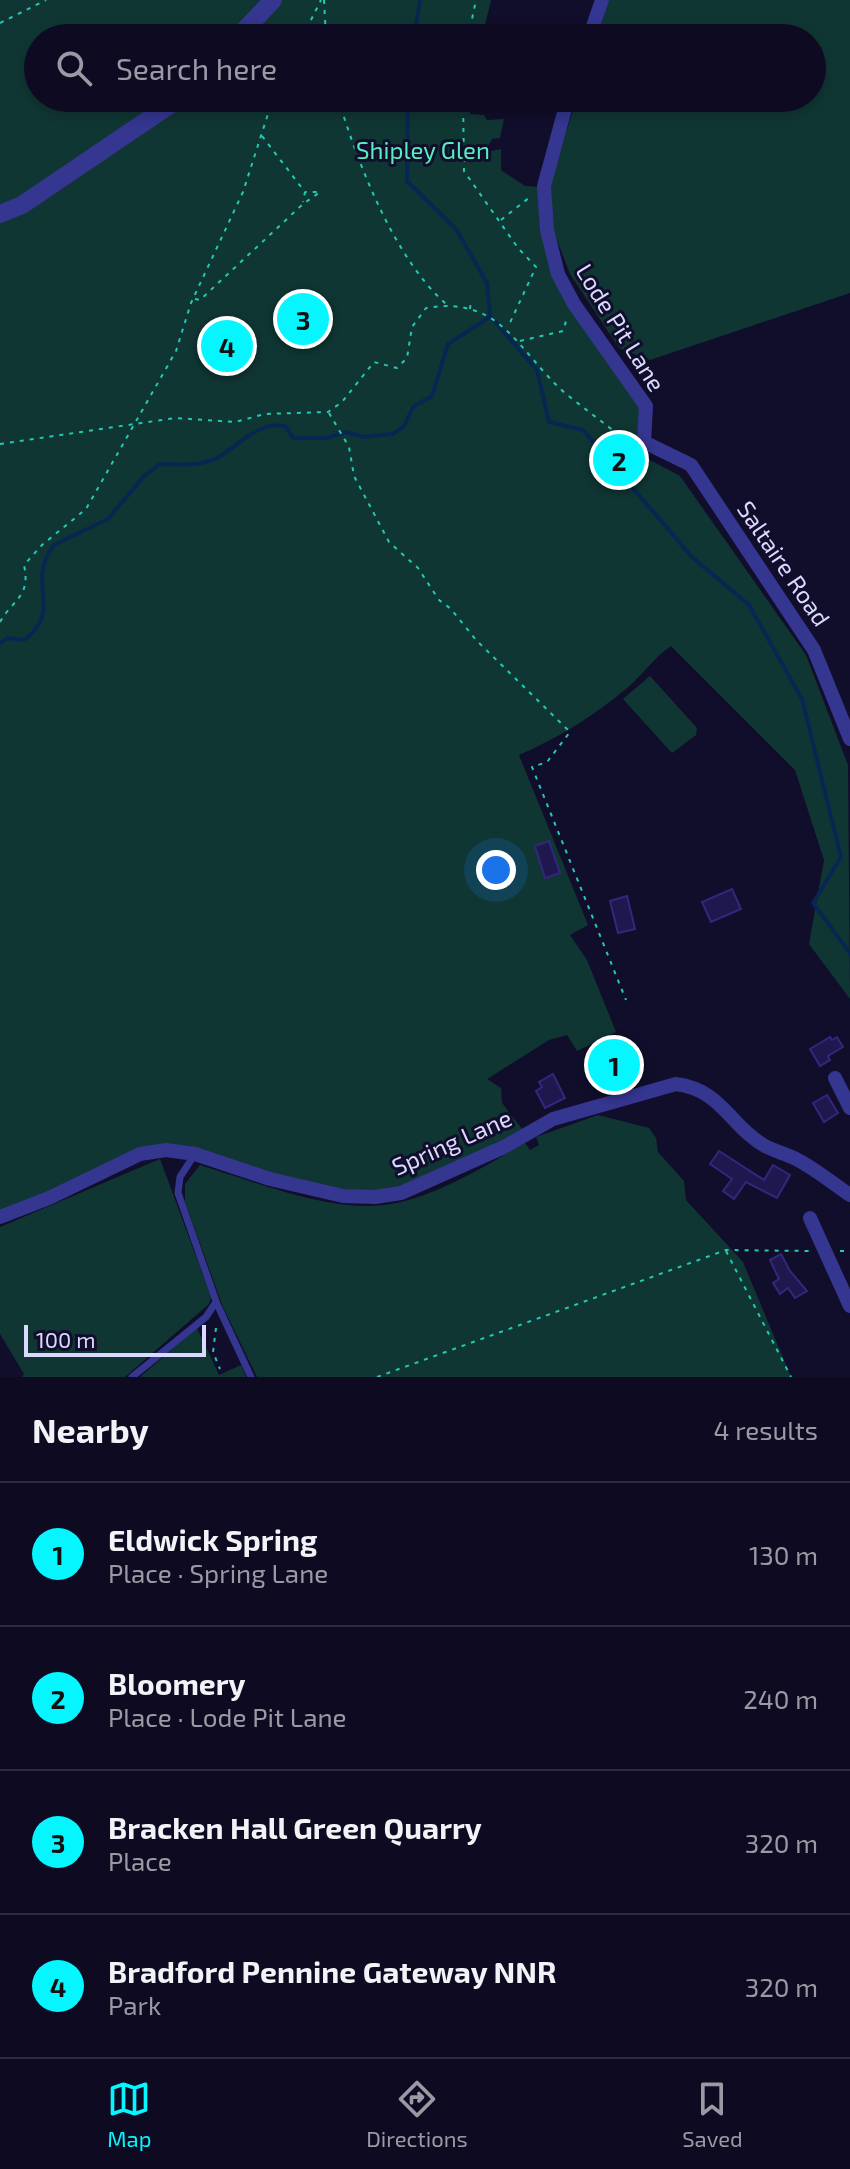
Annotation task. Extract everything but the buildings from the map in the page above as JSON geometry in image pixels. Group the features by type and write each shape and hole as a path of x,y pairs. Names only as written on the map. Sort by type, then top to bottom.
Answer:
{"street":[{"path":"250,24 273,0"},
{"path":"594,24 602,0"},
{"path":"0,214 22,205 159,112"},
{"name":"Lode Pit Lane","path":"564,112 544,186 547,230 558,274 582,315 646,406 644,442"},
{"name":"Saltaire Road","path":"644,442 691,465 814,650 850,739"},
{"path":"835,1078 850,1108"},
{"name":"Spring Lane","path":"0,1217 49,1198 140,1154 166,1150 195,1154 302,1187 343,1196 375,1197 401,1193 453,1171 553,1119 676,1084 694,1086 716,1099 735,1122 765,1146 796,1159 850,1195"},
{"path":"810,1218 850,1306"}],"lane":[{"path":"195,1154 180,1177 178,1193 216,1302 251,1377"},
{"path":"132,1377 206,1317 216,1302"}],"path":[{"path":"0,23 46,0"},
{"path":"309,24 322,0"},
{"path":"322,0 325,24"},
{"path":"471,24 476,0"},
{"path":"0,622 20,602 26,563 86,509 176,351 193,299 243,192 270,112"},
{"path":"343,112 397,239 426,286 446,304 500,321 564,392 629,443 644,442"},
{"path":"463,112 464,171 536,267 508,328"},
{"path":"262,135 305,192 303,204"},
{"path":"500,221 544,186"},
{"path":"193,299 200,300 303,204 320,192 305,192"},
{"path":"470,311 471,300"},
{"path":"0,444 175,418 235,422 265,414 328,412 342,402 374,362 397,368 407,358 412,327 426,308 446,304"},
{"path":"518,341 563,331 568,315 582,315"},
{"path":"328,412 349,447 354,476 389,542 418,568 439,600 451,609 486,650 570,732 547,762 532,767 626,1000"},
{"path":"726,1250 791,1377"},
{"path":"377,1377 726,1250 850,1251"},
{"path":"216,1302 213,1352 220,1369"}],"green space":[{"name":"Shipley Glen","path":"0,0 491,0 485,24 24,24 24,112 470,112 484,115 487,120 504,119 500,138 492,139 488,147 492,151 501,149 501,170 525,186 539,187 548,247 640,402 643,433 637,437 648,459 680,476 806,655 848,765 850,999 809,944 824,860 795,770 671,646 632,684 600,709 519,755 588,925 570,935 587,960 616,1032 577,1051 567,1035 549,1040 487,1079 501,1088 502,1103 522,1129 487,1151 386,1192 340,1189 256,1170 138,1151 28,1202 0,1210"},
{"path":"609,0 850,0 850,293 650,360 619,348 570,274 554,232 549,185 572,112 826,112 826,24 601,24"},
{"path":"650,676 697,728 696,735 672,753 623,699"},
{"path":"598,1115 649,1128 656,1138 658,1152 684,1181 686,1200 743,1262 791,1377 257,1377 223,1307 185,1202 185,1184 200,1165 320,1201 368,1206 391,1204 443,1187 525,1143 530,1150 539,1145 536,1137"},
{"path":"160,1159 211,1297 209,1304 125,1377 22,1377 24,1374 0,1334 0,1227"},
{"path":"197,1328 219,1375 241,1365 246,1377 140,1377"}],"waterway":[{"path":"416,24 420,0"},
{"path":"408,112 407,181 456,229 487,283 490,316 537,370 549,422 583,430 692,557 749,605 802,699 841,857 813,903 850,953"},
{"path":"0,643 8,638 24,640 36,629 44,607 42,572 54,545 108,519 144,476 160,464 210,461 257,431 275,425 285,426 293,438 327,438 346,432 364,437 393,434 404,426 413,407 432,396 448,344 490,317"}],"place":[{"name":"Bracken Hall Green Quarry","path":"303,319"},
{"name":"Bradford Pennine Gateway NNR","path":"227,346"},
{"name":"Bloomery","path":"619,460"},
{"name":"Eldwick Spring","path":"614,1065"}]}
